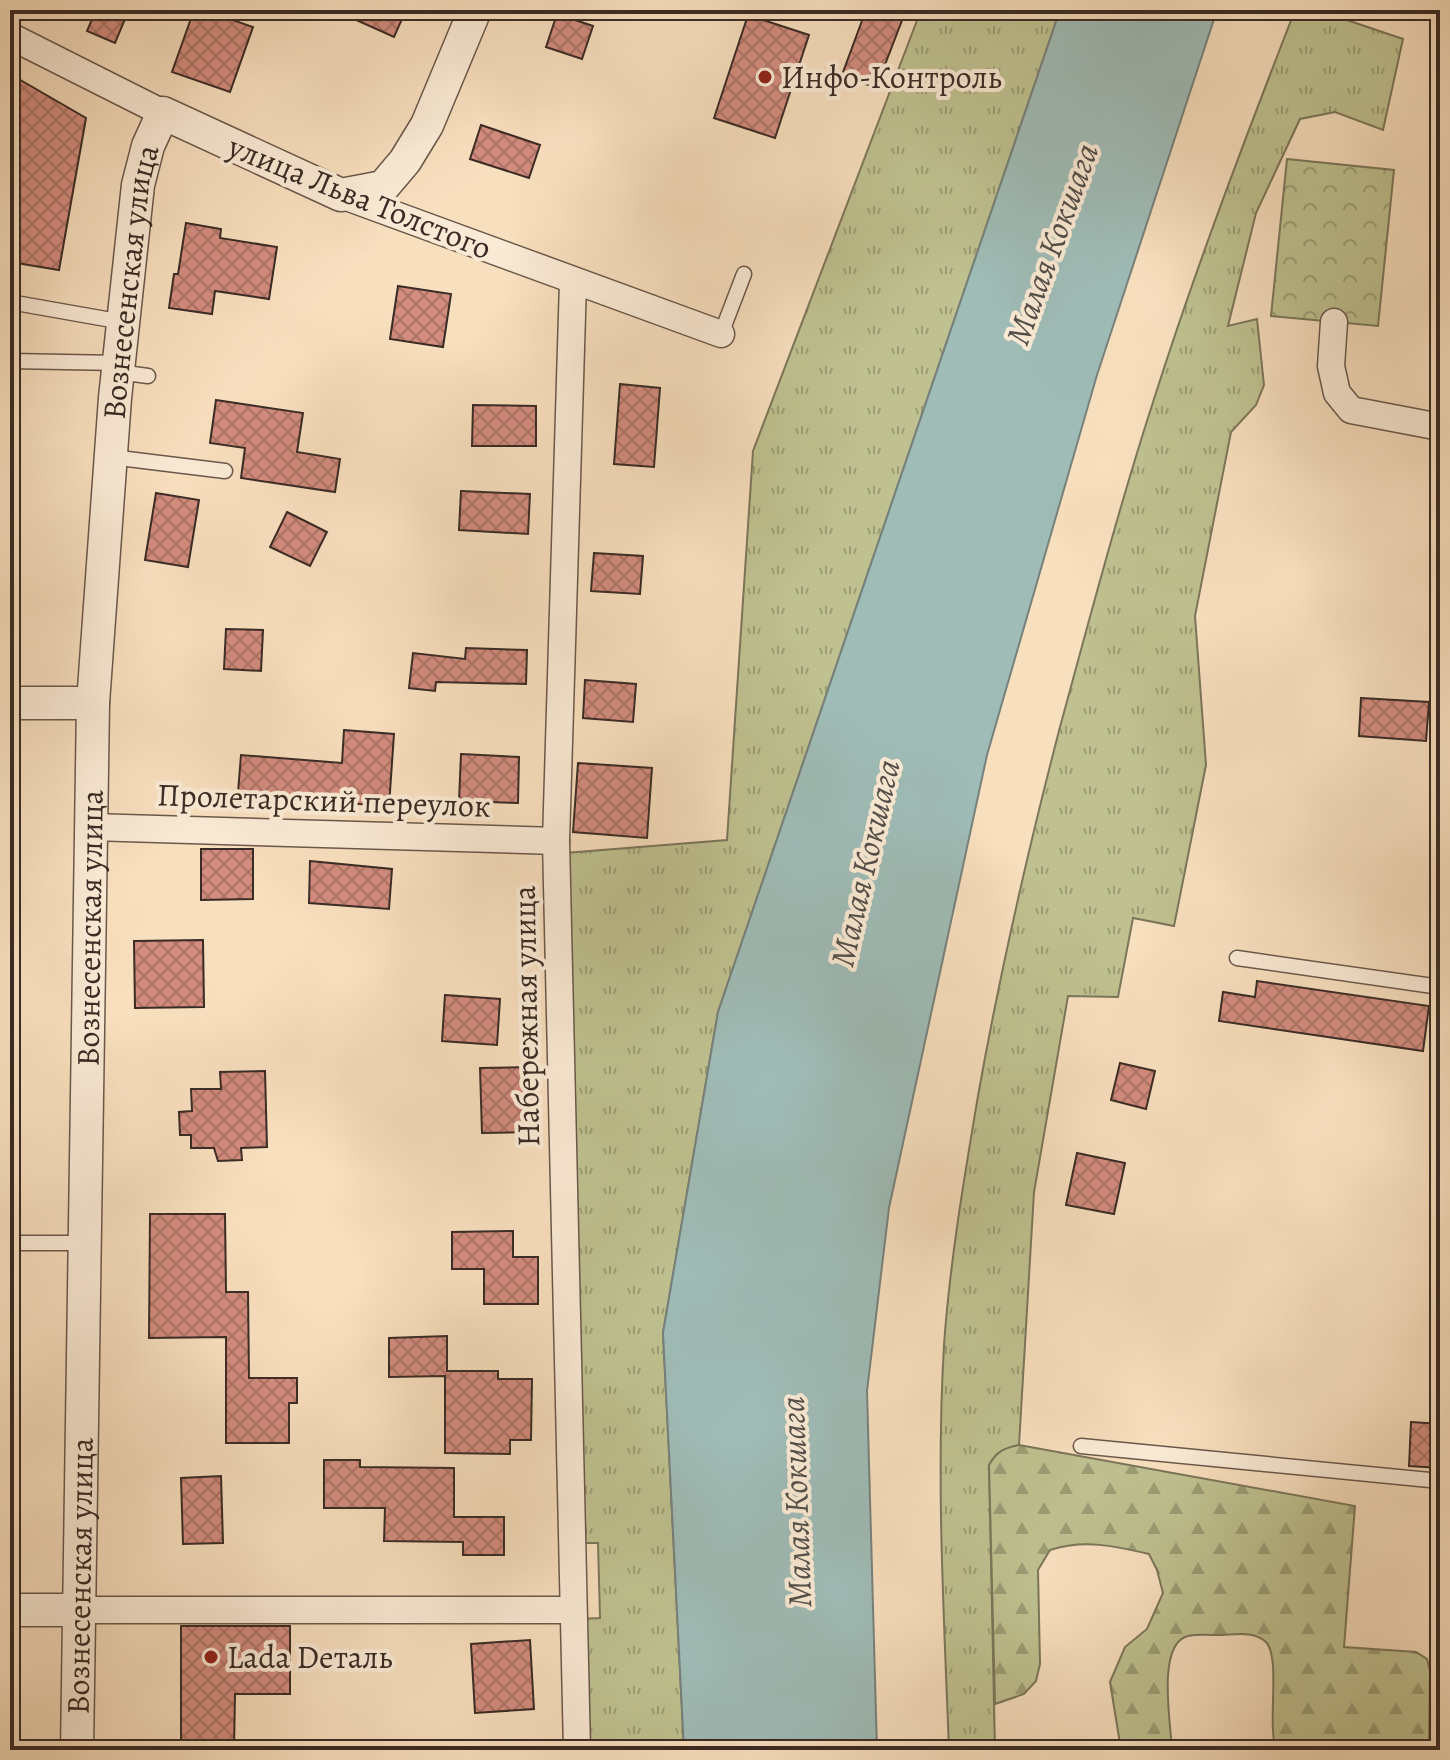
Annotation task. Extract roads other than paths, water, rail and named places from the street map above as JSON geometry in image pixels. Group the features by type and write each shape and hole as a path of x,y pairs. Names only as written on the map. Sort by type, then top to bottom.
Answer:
{"street":[{"path":"341,195 383,187 405,161 427,125 475,10"},
{"name":"улица Льва Толстого","path":"10,36 163,113 341,195 721,334"},
{"name":"Вознесенская улица","path":"77,1750 93,703 111,457 128,370 123,322 138,185 148,146 163,113"},
{"name":"Набережная улица","path":"573,282 556,841 577,1750"},
{"path":"1334,322 1331,366 1337,393 1351,410 1440,427"},
{"path":"10,703 93,703"},
{"name":"Пролетарский переулок","path":"91,827 556,841"},
{"path":"10,1610 573,1610"}],"lane":[{"path":"721,334 744,274"},
{"path":"10,302 123,322"},
{"path":"10,361 128,370"},
{"path":"111,457 225,471"},
{"path":"1237,958 1440,987"},
{"path":"10,1243 84,1243"},
{"path":"1081,1446 1440,1481"}],"water":[{"name":"Малая Кокшага","path":"1060,10 1217,10 1097,375 987,755 889,1208 867,1391 877,1750 684,1750 663,1333 718,1012"}],"place":[{"name":"Инфо-Контроль","path":"765,77"},
{"name":"Lada Dеталь","path":"211,1657"}]}
